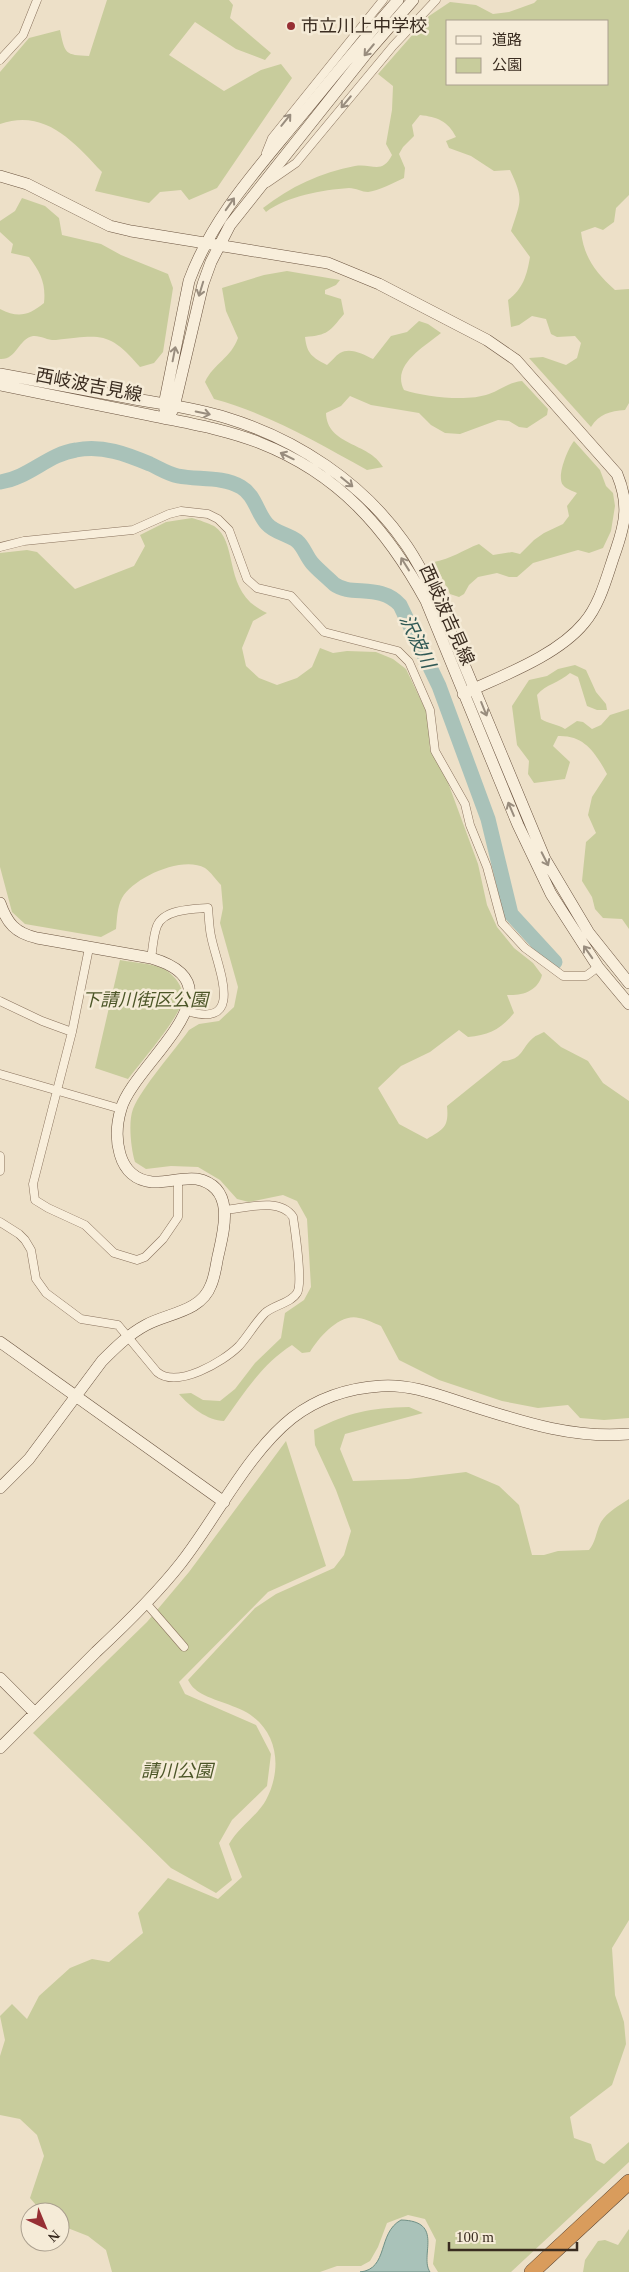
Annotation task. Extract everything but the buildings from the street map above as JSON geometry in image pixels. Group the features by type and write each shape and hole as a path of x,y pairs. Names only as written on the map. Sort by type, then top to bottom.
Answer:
{"highway":[{"path":"532,2272 629,2182"}],"street":[{"path":"0,60 24,35 37,0"},
{"path":"263,162 272,138 383,0"},
{"path":"168,419 190,281 206,242 228,205 398,0"},
{"path":"169,406 203,284 230,226 366,54 413,0"},
{"path":"258,190 296,163 394,46 436,0"},
{"path":"0,176 27,184 110,226 328,263 379,284 487,340 516,360 534,378 627,485 628,511 601,594 584,623 557,646 463,694"},
{"name":"西岐波吉見線","path":"0,374 226,418 263,431 312,457 353,487 378,511 403,540 419,565 439,604 476,688 545,859 589,933 629,983"},
{"name":"西岐波吉見線","path":"0,385 168,419 220,431 260,443 297,461 327,480 352,500 387,537 413,577 426,602 518,825 547,886 565,918 598,967 629,1004"},
{"path":"0,547 24,541 133,530 168,514 181,511 208,514 218,519 229,530 247,579 257,588 282,592 290,596 324,632 379,645 398,651 404,656 430,710 435,750 465,804 502,923 534,955 563,976 586,976 598,967"},
{"path":"0,904 5,917 12,927 20,933 90,948 152,958 168,963 186,980 190,1000 187,1011 181,1022 132,1085 121,1109 117,1146 124,1166 132,1174 152,1182 198,1180 209,1184 217,1192 225,1210 224,1231 211,1286 205,1296 198,1304 146,1325 102,1361 29,1459 0,1488"},
{"path":"152,958 157,924 162,919 180,910 208,908 210,935 225,990 224,1000 213,1014 198,1014 187,1011"},
{"path":"90,948 72,1032 33,1184 36,1200 40,1204 85,1225 114,1253 137,1260 145,1257 174,1225 178,1216 178,1180"},
{"path":"0,1001 42,1021 72,1032"},
{"path":"0,1074 121,1109"},
{"path":"0,1156 0,1171"},
{"path":"0,1222 20,1234 25,1240 31,1250 36,1279 46,1293 81,1319 111,1323 118,1326 163,1376 184,1377 224,1358 240,1345 267,1312 292,1298 297,1293 299,1279 293,1217 287,1209 274,1206 225,1210"},
{"path":"0,1342 224,1502"},
{"path":"0,1748 146,1603 182,1562 262,1448 286,1423 307,1407 323,1399 352,1390 382,1386 421,1390 530,1424 566,1433 594,1435 629,1434"},
{"path":"146,1603 184,1647"},
{"path":"0,1678 35,1713"}],"green space":[{"path":"107,0 229,0 233,5 230,18 271,53 265,60 236,49 195,22 169,55 224,91 261,70 281,64 292,78 217,188 189,200 181,190 160,192 149,203 95,191 102,172 69,139 45,124 16,120 0,124 0,72 29,38 60,30 67,52 75,55 89,56"},
{"path":"537,0 629,0 629,195 616,208 614,222 603,230 595,227 581,232 588,257 596,270 615,290 629,289 629,403 625,410 605,414 591,427 529,358 543,357 566,365 577,358 581,343 575,336 557,337 551,334 546,319 532,316 519,325 511,327 508,300 524,281 530,257 511,231 520,200 510,170 494,171 471,156 449,148 446,141 456,137 446,124 432,117 420,115 412,125 414,136 399,154 405,168 404,178 391,184 368,192 349,188 316,192 274,206 266,212 263,208 284,193 318,176 361,165 376,167 384,165 388,161 392,155 386,144 392,110 393,86 378,74 429,16 450,2 476,5 493,14 509,12 534,3"},
{"path":"22,198 45,206 59,218 62,235 101,244 121,255 168,274 173,288 163,352 154,363 140,367 112,341 94,337 53,340 33,336 24,341 10,356 0,359 0,309 12,314 23,314 33,311 44,303 42,279 37,268 29,257 11,253 13,244 0,232 0,221 15,211"},
{"path":"287,271 340,280 336,285 325,290 325,294 341,299 344,314 328,332 305,337 309,351 314,357 327,365 344,351 356,352 373,359 391,336 407,332 419,321 428,324 441,333 411,357 402,373 401,381 404,390 423,395 470,398 489,394 522,381 548,409 547,415 527,428 519,427 509,421 498,420 460,434 445,433 431,425 419,413 371,405 350,396 341,406 326,413 328,424 333,432 377,459 383,467 367,470 274,421 214,399 205,382 213,370 231,351 238,338 226,311 222,288 264,275"},
{"path":"574,441 600,470 606,486 613,493 615,506 611,531 603,548 589,553 578,550 533,563 517,577 509,577 497,573 478,577 469,585 464,594 459,597 450,594 434,562 451,557 479,544 493,555 512,552 520,554 544,533 563,524 569,516 567,506 577,493 566,488 561,481 562,469"},
{"path":"192,518 214,526 222,534 227,544 237,581 243,593 253,604 267,613 253,621 242,648 246,666 259,678 277,685 297,678 312,667 320,648 333,653 347,651 376,652 393,659 406,669 428,715 430,750 443,769 478,864 487,905 497,927 514,948 533,963 542,975 533,989 518,995 507,995 514,1013 499,1027 482,1035 468,1037 459,1030 430,1052 401,1066 378,1088 399,1124 427,1139 438,1133 446,1123 447,1106 503,1061 518,1056 533,1038 544,1032 561,1047 588,1061 603,1083 629,1101 629,1418 604,1420 580,1418 568,1405 538,1408 502,1401 439,1380 399,1360 381,1326 364,1319 352,1317 338,1323 324,1333 310,1352 302,1353 292,1345 282,1352 254,1380 224,1421 205,1416 179,1394 191,1393 203,1400 220,1401 235,1389 255,1363 281,1338 285,1313 304,1300 311,1287 307,1219 297,1201 283,1195 249,1202 237,1199 220,1180 198,1167 171,1166 146,1169 135,1162 130,1128 131,1114 137,1100 189,1030 199,1024 219,1021 234,1007 238,987 220,923 223,908 221,885 209,872 205,868 184,864 147,876 128,890 122,898 118,909 116,929 101,937 25,924 12,912 0,867 0,553 27,550 37,552 75,589 134,566 145,546 140,535 166,522"},
{"path":"575,665 586,670 596,692 606,704 607,710 597,710 587,706 578,677 570,673 544,688 537,695 541,719 565,729 577,721 583,722 592,729 601,725 610,715 629,709 629,929 622,919 603,918 595,909 592,897 582,881 586,842 596,833 588,815 592,797 607,774 603,766 588,746 582,742 567,736 558,736 553,746 570,762 565,779 534,783 528,774 529,761 517,745 512,706 529,680 547,676 558,669"},
{"name":"下請川街区公園","path":"120,960 166,970 178,983 183,995 175,1017 128,1079 95,1068"},
{"path":"409,1407 423,1413 345,1434 340,1449 353,1481 408,1479 466,1472 499,1486 519,1505 532,1555 544,1555 558,1551 589,1550 599,1525 604,1518 629,1499 629,1920 612,1948 615,1995 624,2022 626,2044 612,2085 570,2117 574,2138 591,2144 596,2160 604,2164 629,2142 629,2162 511,2272 438,2272 433,2264 436,2240 425,2219 408,2215 387,2223 378,2247 370,2261 361,2266 337,2266 320,2272 112,2272 106,2250 88,2236 70,2229 70,2202 33,2202 30,2198 44,2156 37,2135 20,2119 0,2115 0,2056 5,2040 0,2016 12,2004 27,2019 39,1996 70,1968 92,1959 109,1962 143,1933 138,1913 168,1878 218,1899 242,1877 229,1844 263,1806 266,1800 275,1775 274,1750 264,1728 255,1719 239,1708 199,1692 188,1680 255,1608 276,1594 334,1568 344,1555 351,1531 336,1490 315,1445 314,1430 349,1415 382,1408"},
{"name":"請川公園","path":"286,1441 326,1566 268,1592 179,1682 185,1694 256,1725 271,1754 267,1786 232,1820 219,1843 232,1880 216,1893 171,1868 33,1733 147,1622 189,1572"},
{"path":"629,2229 629,2272 583,2272 585,2260 598,2241 605,2240 618,2245"}],"water":[{"path":"401,2220 423,2226 427,2233 427,2265 430,2272 360,2272 369,2269 375,2264 389,2233"}],"waterway":[{"name":"沢波川","path":"0,482 20,476 66,452 86,449 105,450 123,454 174,475 226,481 246,490 267,524 297,541 312,563 334,584 349,590 375,592 392,598 400,605 439,686 488,819 511,914 555,962"}],"place":[{"name":"市立川上中学校","path":"291,26"}]}
